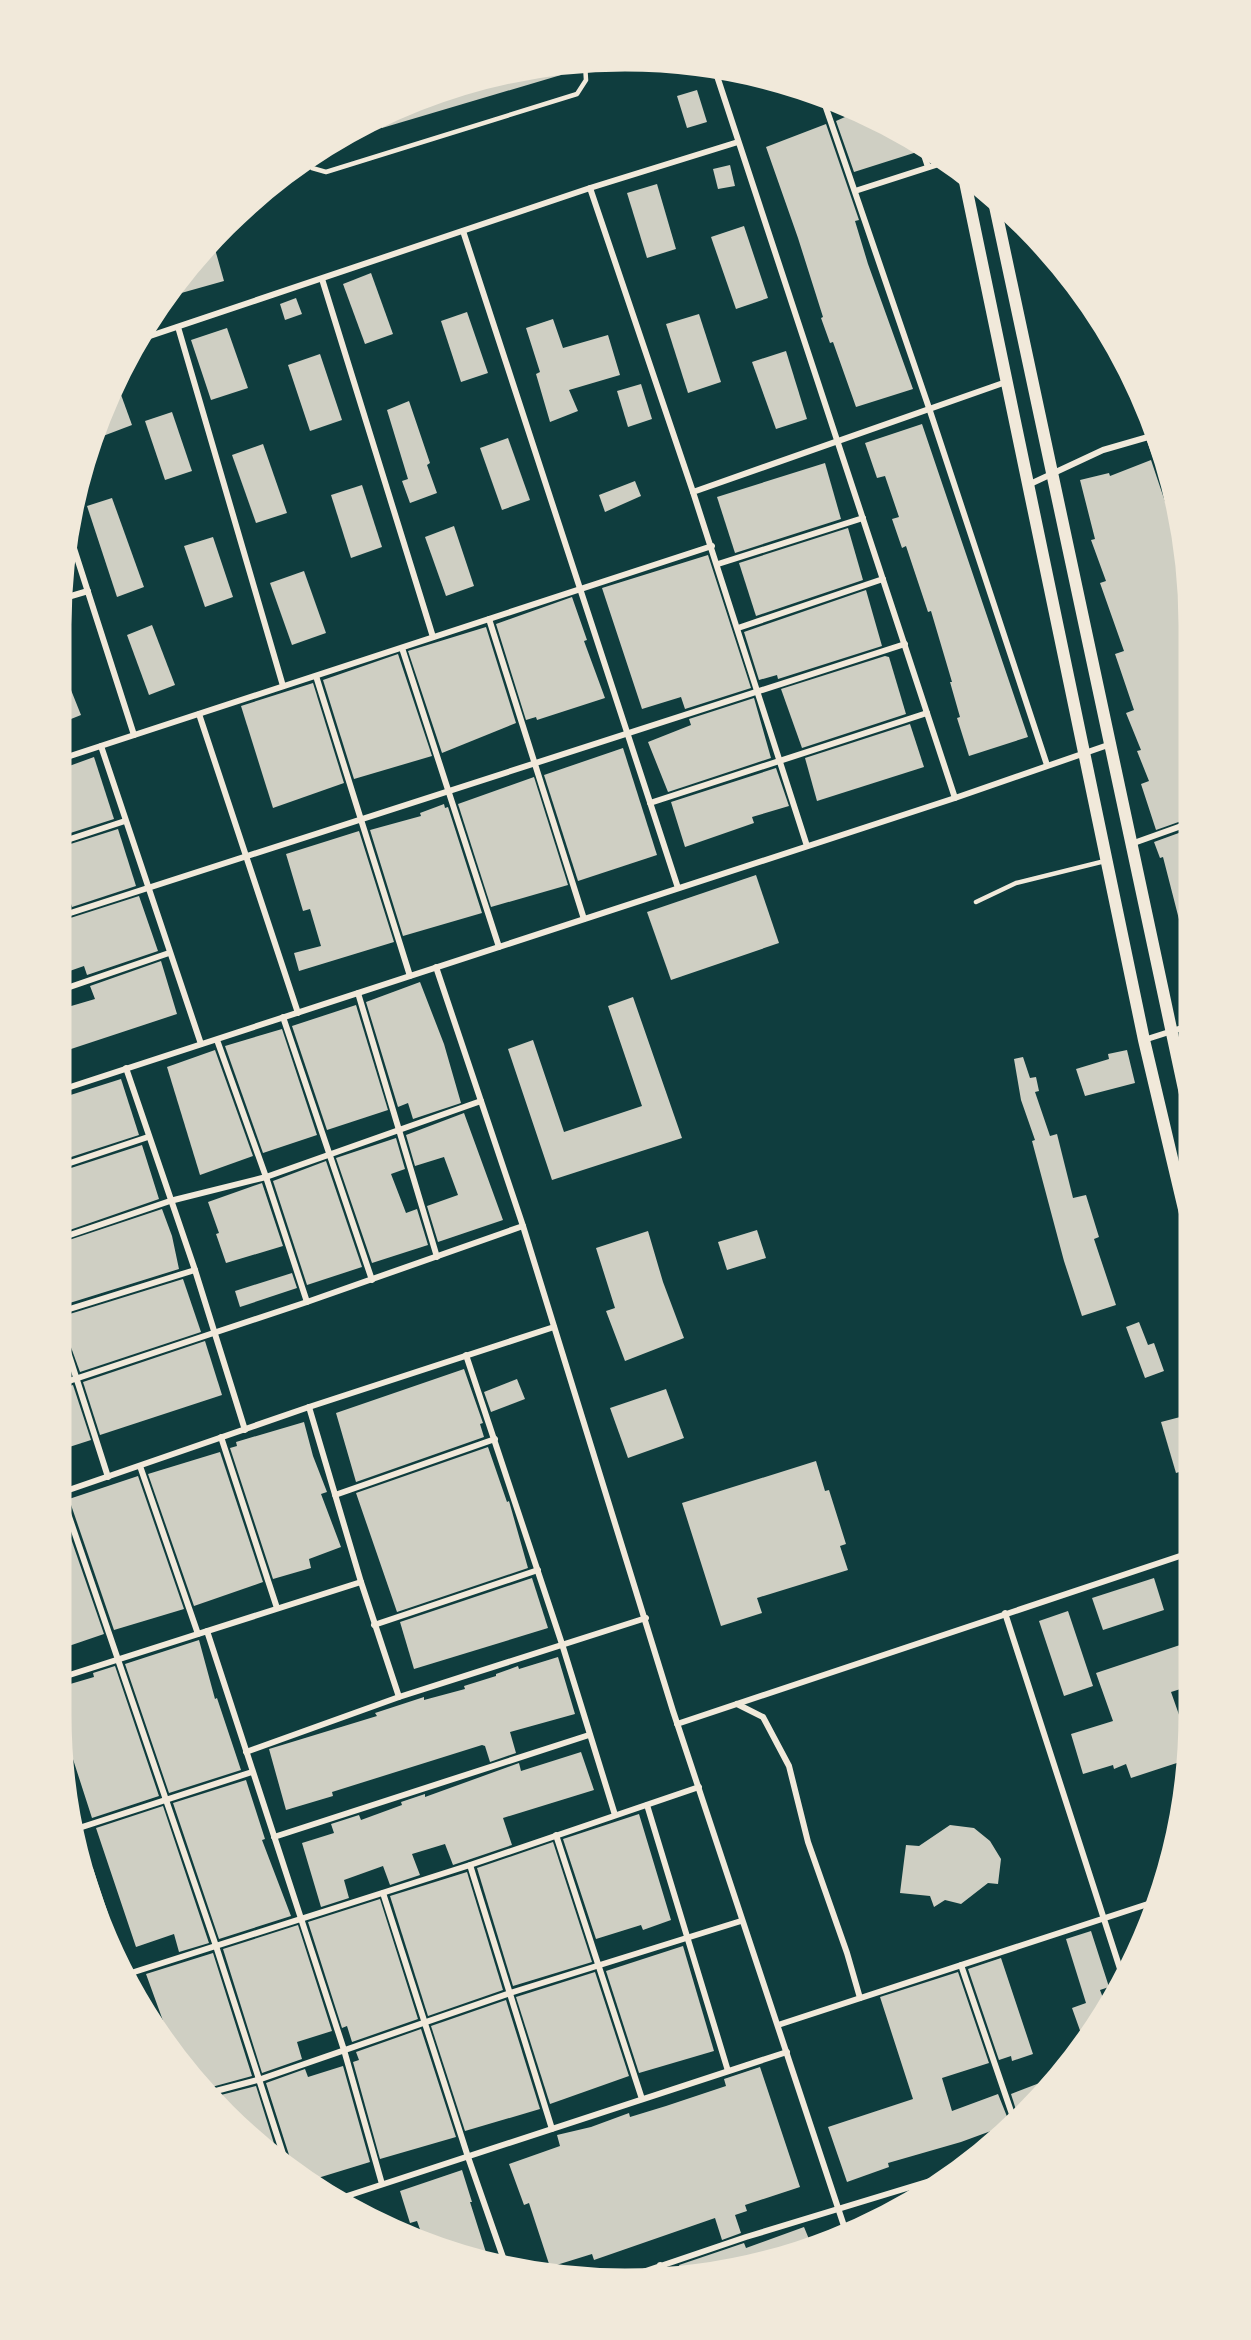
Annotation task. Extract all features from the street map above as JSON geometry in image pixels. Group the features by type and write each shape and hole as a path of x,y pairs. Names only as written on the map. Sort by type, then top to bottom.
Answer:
{"main road":[{"path":"966,188 1144,1040 1180,1192"},
{"path":"997,213 1054,474 1108,745 1180,1072"}],"street":[{"path":"718,78 955,798"},
{"path":"826,109 929,408 1047,765"},
{"path":"153,335 590,188 738,142"},
{"path":"925,159 928,167"},
{"path":"855,192 935,165"},
{"path":"590,188 718,564 807,846"},
{"path":"463,231 678,888"},
{"path":"322,279 434,637"},
{"path":"178,327 283,686"},
{"path":"693,492 1006,382"},
{"path":"1028,485 1103,450 1147,437"},
{"path":"718,564 863,518"},
{"path":"70,756 712,546"},
{"path":"75,552 134,735"},
{"path":"738,628 883,579"},
{"path":"72,596 88,591"},
{"path":"489,619 584,919"},
{"path":"70,913 905,645"},
{"path":"402,648 499,947"},
{"path":"316,676 410,976"},
{"path":"650,803 927,713"},
{"path":"199,714 298,1013"},
{"path":"70,1087 955,798 1108,745"},
{"path":"101,746 201,1044"},
{"path":"70,839 125,820"},
{"path":"1130,844 1180,826"},
{"path":"70,987 169,952"},
{"path":"436,968 523,1226 677,1724 843,2225"},
{"path":"358,993 437,1257"},
{"path":"283,1017 372,1280"},
{"path":"1144,1040 1180,1029"},
{"path":"217,1040 266,1177 307,1302"},
{"path":"126,1068 195,1270 244,1430"},
{"path":"70,1235 170,1201 266,1177 481,1101"},
{"path":"70,1163 148,1137"},
{"path":"70,1381 214,1334 523,1226"},
{"path":"70,1309 195,1270"},
{"path":"70,1490 309,1407 554,1327"},
{"path":"70,1355 108,1477"},
{"path":"466,1355 562,1644 615,1815"},
{"path":"309,1407 360,1582 399,1697"},
{"path":"221,1437 277,1608"},
{"path":"335,1495 495,1439"},
{"path":"140,1466 198,1634"},
{"path":"70,1519 261,2079 282,2150"},
{"path":"677,1724 1180,1556"},
{"path":"374,1625 538,1570"},
{"path":"70,1675 360,1582"},
{"path":"1005,1613 1119,1967"},
{"path":"246,1752 399,1697 646,1618"},
{"path":"207,1631 302,1917 344,2050 382,2184"},
{"path":"737,1704 763,1717 789,1766 808,1842 847,1953 860,1998"},
{"path":"274,1837 589,1735"},
{"path":"82,1827 252,1772"},
{"path":"134,1972 470,1865 699,1788"},
{"path":"647,1804 728,2071"},
{"path":"556,1835 642,2099"},
{"path":"470,1865 552,2129"},
{"path":"383,1893 468,2157 502,2256"},
{"path":"778,2025 1147,1904"},
{"path":"218,2090 261,2079 599,1964 741,1921"},
{"path":"961,1965 1012,2113"},
{"path":"349,2195 787,2052"},
{"path":"650,2269 920,2184"}],"lane":[{"path":"312,168 326,172 577,94 586,80 586,72"},
{"path":"976,902 1016,884 1107,861"}],"building":[{"path":"561,75 382,128 413,113 482,89"},
{"path":"697,90 707,122 687,128 677,96"},
{"path":"845,117 871,128 915,153 854,172 836,121"},
{"path":"826,124 859,220 855,221 868,264 913,389 856,407 833,342 830,343 821,318 823,317 798,238 766,147"},
{"path":"730,165 735,186 718,189 713,169"},
{"path":"657,184 676,249 647,258 627,193"},
{"path":"744,226 768,298 736,309 711,237"},
{"path":"216,252 224,281 181,293"},
{"path":"371,273 393,334 365,344 343,284"},
{"path":"296,298 302,314 285,320 280,304"},
{"path":"467,312 488,373 461,382 441,321"},
{"path":"699,314 721,382 688,393 666,324"},
{"path":"553,319 563,348 608,335 620,375 569,390 578,411 550,422 536,374 540,372 526,328"},
{"path":"227,328 248,388 211,400 191,340"},
{"path":"786,351 807,419 776,429 752,362"},
{"path":"320,354 342,420 310,431 288,365"},
{"path":"641,384 652,419 628,427 617,391"},
{"path":"121,395 132,425 104,435"},
{"path":"409,401 430,463 427,465 437,493 410,503 402,481 408,479 387,410"},
{"path":"172,412 192,471 165,480 145,421"},
{"path":"922,424 1028,737 969,756 957,718 960,717 950,682 952,682 931,611 928,612 906,546 902,548 892,519 899,517 885,476 877,478 865,443"},
{"path":"508,438 530,500 502,510 480,448"},
{"path":"263,444 287,513 256,523 232,455"},
{"path":"1151,460 1170,515 1176,553 1180,626 1180,821 1156,830 1141,784 1149,781 1137,751 1141,750 1126,713 1134,710 1115,654 1124,651 1100,583 1106,581 1091,540 1095,539 1080,480 1109,473 1110,476"},
{"path":"825,463 841,519 735,553 717,497"},
{"path":"635,481 641,496 605,512 599,495"},
{"path":"362,485 382,547 351,558 331,495"},
{"path":"112,498 144,587 117,597 87,506"},
{"path":"454,526 474,586 446,596 425,537"},
{"path":"848,528 863,580 756,616 739,563"},
{"path":"213,537 233,597 205,607 184,546"},
{"path":"708,555 751,688 685,709 681,697 642,709 602,588"},
{"path":"304,571 326,633 292,645 270,583"},
{"path":"866,590 882,646 778,679 777,675 759,680 744,632"},
{"path":"572,597 587,640 584,641 605,698 537,720 536,717 526,720 496,624"},
{"path":"152,625 175,685 149,695 127,635"},
{"path":"486,627 516,723 442,753 408,651"},
{"path":"398,654 432,756 354,779 323,680"},
{"path":"885,656 889,657 906,714 802,748 781,689"},
{"path":"313,683 344,783 273,808 241,706"},
{"path":"70,688 81,715 70,719"},
{"path":"754,698 771,758 668,792 648,742 691,725 689,719"},
{"path":"910,724 924,767 817,801 805,758"},
{"path":"623,748 657,855 578,881 544,775"},
{"path":"94,757 114,819 70,833 70,766"},
{"path":"776,768 789,806 752,817 754,823 685,847 671,802"},
{"path":"534,777 568,885 491,907 458,804"},
{"path":"444,804 445,808 448,807 482,913 403,936 370,830 421,816 420,813"},
{"path":"118,829 136,886 72,907 70,901 70,844"},
{"path":"359,831 394,942 299,971 294,953 321,946 310,909 303,911 286,854"},
{"path":"1180,833 1180,923 1163,857 1160,858 1154,842"},
{"path":"756,875 779,943 671,980 647,912"},
{"path":"139,896 158,951 87,975 84,966 70,971 70,918"},
{"path":"161,961 177,1014 70,1049 70,1006 95,999 90,986"},
{"path":"420,982 444,1044 461,1103 413,1119 408,1103 398,1107 366,1002"},
{"path":"633,997 682,1138 552,1180 508,1049 533,1040 564,1132 642,1106 608,1006"},
{"path":"356,1005 388,1110 327,1130 292,1026"},
{"path":"282,1029 317,1135 263,1153 225,1046"},
{"path":"215,1050 253,1156 200,1175 167,1067"},
{"path":"1127,1050 1135,1083 1085,1096 1076,1069 1109,1059 1108,1054"},
{"path":"1023,1057 1030,1078 1036,1077 1039,1091 1035,1092 1050,1136 1057,1134 1073,1198 1086,1195 1099,1237 1094,1239 1116,1305 1082,1316 1064,1261 1032,1141 1035,1140 1021,1100 1014,1059"},
{"path":"121,1079 139,1135 70,1157 70,1095"},
{"path":"464,1113 503,1220 438,1242 427,1206 458,1195 444,1157 415,1166 406,1135"},
{"path":"396,1138 405,1169 391,1174 406,1213 417,1209 428,1245 372,1263 336,1158"},
{"path":"142,1145 159,1199 70,1230 71,1168"},
{"path":"326,1161 362,1267 307,1285 273,1181"},
{"path":"262,1183 283,1246 226,1263 208,1202"},
{"path":"162,1209 172,1236 179,1269 70,1303 70,1240"},
{"path":"757,1230 766,1258 727,1270 718,1242"},
{"path":"648,1231 663,1282 684,1338 625,1361 606,1311 615,1308 596,1248"},
{"path":"292,1273 297,1288 240,1307 235,1291"},
{"path":"183,1279 201,1332 80,1372 70,1344 70,1314"},
{"path":"1139,1322 1148,1345 1154,1343 1164,1371 1145,1378 1126,1327"},
{"path":"205,1341 222,1395 100,1435 83,1382"},
{"path":"464,1369 483,1423 480,1424 484,1437 356,1482 336,1413"},
{"path":"517,1379 525,1399 491,1412 484,1392"},
{"path":"73,1385 91,1440 70,1447 70,1386"},
{"path":"666,1389 684,1438 628,1458 610,1408"},
{"path":"1180,1417 1180,1472 1176,1473 1161,1422"},
{"path":"304,1422 313,1456 327,1492 321,1494 341,1547 309,1559 311,1568 273,1579 230,1448 237,1446 236,1442"},
{"path":"488,1447 507,1502 509,1501 528,1568 397,1612 356,1493"},
{"path":"220,1452 263,1582 194,1606 148,1474"},
{"path":"816,1461 825,1491 829,1490 846,1544 840,1546 848,1570 757,1598 762,1613 721,1626 682,1503"},
{"path":"138,1476 184,1609 114,1630 70,1499"},
{"path":"70,1536 104,1634 70,1646"},
{"path":"532,1578 548,1628 414,1669 400,1622"},
{"path":"1154,1578 1164,1610 1103,1630 1092,1598"},
{"path":"1068,1611 1093,1686 1064,1696 1039,1621"},
{"path":"199,1640 215,1699 217,1698 241,1770 169,1793 125,1664"},
{"path":"1180,1645 1180,1689 1171,1692 1180,1717 1178,1763 1131,1778 1126,1764 1114,1769 1113,1765 1083,1774 1071,1734 1113,1721 1096,1673"},
{"path":"558,1657 575,1714 510,1732 516,1753 490,1762 485,1746 482,1745 332,1792 333,1796 286,1810 269,1749 377,1716 375,1713 424,1697 424,1700 465,1689 464,1686 518,1666 519,1669"},
{"path":"115,1666 159,1796 92,1818 73,1758 70,1684 94,1677 93,1673"},
{"path":"581,1752 594,1790 503,1818 512,1845 453,1865 445,1844 412,1854 420,1875 390,1885 383,1866 344,1880 349,1898 321,1907 302,1843 334,1833 331,1824 359,1815 361,1820 402,1805 401,1802 425,1794 425,1797 519,1763 521,1771"},
{"path":"246,1780 265,1839 262,1840 291,1916 219,1939 173,1803"},
{"path":"163,1806 209,1943 179,1952 174,1934 136,1947 96,1828"},
{"path":"639,1814 671,1920 643,1930 641,1925 596,1939 563,1839"},
{"path":"950,1825 974,1828 990,1841 1001,1859 998,1884 988,1883 961,1904 945,1900 934,1907 930,1896 900,1893 906,1845 919,1846"},
{"path":"553,1842 592,1962 513,1986 477,1868"},
{"path":"467,1872 503,1990 428,2016 390,1896"},
{"path":"380,1899 418,2019 352,2042 347,2026 342,2028 308,1922"},
{"path":"298,1925 332,2031 297,2042 302,2059 262,2073 223,1949"},
{"path":"1091,1931 1109,1987 1100,1990 1103,1997 1081,2032 1072,2008 1086,2003 1066,1939"},
{"path":"683,1946 714,2051 639,2073 606,1971"},
{"path":"213,1953 252,2076 214,2086 164,2022 146,1974"},
{"path":"1001,1958 1033,2054 1012,2061 1011,2056 999,2060 968,1969"},
{"path":"595,1972 629,2076 550,2104 516,1997"},
{"path":"958,1972 989,2063 942,2078 952,2111 998,2094 1007,2117 993,2130 888,2163 889,2167 847,2182 828,2127 913,2099 880,1997"},
{"path":"506,2000 540,2109 465,2131 431,2026"},
{"path":"421,2029 456,2137 380,2159 353,2062 359,2060 356,2052"},
{"path":"343,2066 370,2162 319,2177 289,2156 266,2083 305,2069 308,2077"},
{"path":"760,2067 800,2187 745,2205 747,2211 735,2215 741,2233 722,2240 715,2218 594,2260 592,2254 556,2265 549,2264 529,2203 524,2205 509,2164 560,2146 557,2135 591,2127 629,2113 630,2117 726,2086 724,2079"},
{"path":"1041,2083 1016,2109 1011,2094"},
{"path":"256,2086 274,2144 233,2107 222,2095"},
{"path":"462,2170 486,2252 420,2230 417,2221 410,2223 400,2191"},
{"path":"804,2227 809,2238 734,2259 698,2265 679,2265 744,2243 746,2248"}]}
